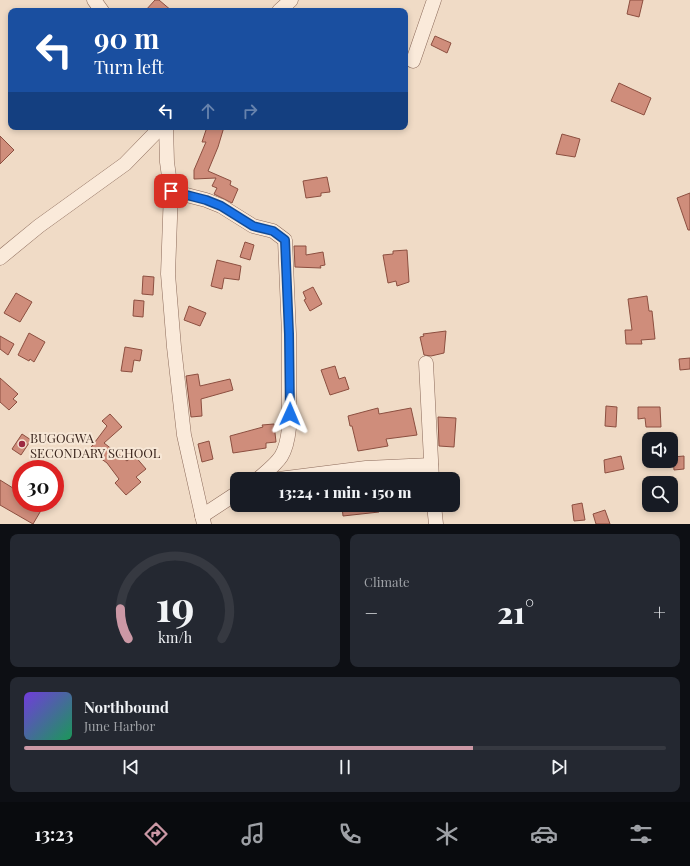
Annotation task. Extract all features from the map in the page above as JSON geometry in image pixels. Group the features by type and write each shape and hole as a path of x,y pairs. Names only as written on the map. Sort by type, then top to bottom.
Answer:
{"street":[{"path":"282,8 291,0"},
{"path":"413,61 434,0"},
{"path":"0,258 38,226 125,164 158,130"},
{"path":"166,130 167,162 171,191 168,274 174,347 184,435 203,520 230,499"},
{"path":"171,191 214,203 253,226 273,231 285,240 290,362 288,443 281,458 266,472"},
{"path":"334,472 366,468 431,472 426,363"},
{"path":"435,512 436,524"}],"building":[{"path":"155,0 159,0 168,8 148,8"},
{"path":"630,0 643,0 639,17 627,14"},
{"path":"435,36 451,43 447,53 431,45"},
{"path":"619,83 651,98 644,115 611,101"},
{"path":"206,130 223,130 208,171 231,181 230,185 238,189 232,203 214,194 217,188 212,186 216,178 194,179 194,170 206,142 202,142"},
{"path":"562,134 580,139 575,157 556,154"},
{"path":"0,136 14,150 0,164"},
{"path":"327,177 330,192 321,193 321,196 306,198 303,181"},
{"path":"690,193 690,230 688,230 677,198"},
{"path":"245,242 254,245 250,260 240,257"},
{"path":"294,246 306,246 306,255 323,252 325,265 320,266 321,268 295,267"},
{"path":"407,250 409,282 397,286 396,281 388,283 383,255 393,254 393,251"},
{"path":"217,260 241,266 239,280 224,278 222,289 211,286"},
{"path":"143,276 154,277 153,295 142,294"},
{"path":"313,287 322,304 310,311 304,300 306,299 303,292"},
{"path":"16,293 32,302 20,322 4,313"},
{"path":"647,296 649,311 652,311 655,339 641,340 642,344 626,344 625,330 632,330 628,299"},
{"path":"134,300 144,301 143,317 133,316"},
{"path":"189,306 206,313 200,326 184,320"},
{"path":"446,331 444,353 431,356 424,355 420,337 424,336 423,334"},
{"path":"29,333 45,342 34,362 18,355"},
{"path":"0,336 14,344 8,355 0,349"},
{"path":"125,347 142,350 140,361 134,360 132,372 121,371"},
{"path":"690,358 690,369 680,370 679,359"},
{"path":"335,366 339,379 345,377 349,389 330,395 321,370"},
{"path":"198,374 200,386 230,379 233,390 201,399 202,416 191,417 186,376"},
{"path":"0,378 18,394 13,399 17,402 9,410 0,402"},
{"path":"606,406 617,407 616,427 605,426"},
{"path":"638,407 660,407 661,427 646,427 645,418 638,419"},
{"path":"378,408 379,414 411,408 417,435 386,439 388,446 358,451 348,416"},
{"path":"110,414 122,427 104,443 127,461 134,455 146,469 136,477 141,482 126,495 115,483 119,479 107,463 89,450 107,426 102,421"},
{"path":"438,417 456,418 454,447 439,446"},
{"path":"274,424 276,442 266,443 266,448 233,453 230,436 263,427 262,425"},
{"path":"22,434 31,440 21,455 12,449"},
{"path":"209,441 213,459 202,462 198,444"},
{"path":"621,456 624,469 605,473 604,460"},
{"path":"684,456 684,469 674,470 674,468 678,468 678,457"},
{"path":"0,480 12,487 12,512 0,505"},
{"path":"582,503 585,520 574,521 572,505"},
{"path":"605,510 610,524 596,524 593,514"},
{"path":"12,512 40,512 33,524"},
{"path":"343,512 379,512 343,516"}],"place":[{"name":"BUGOGWA SECONDARY SCHOOL","path":"22,444"}],"route":[{"path":"171,191 206,200 221,206 253,226 273,231 282,236 285,240 287,249 286,275 289,334 290,414"}]}
